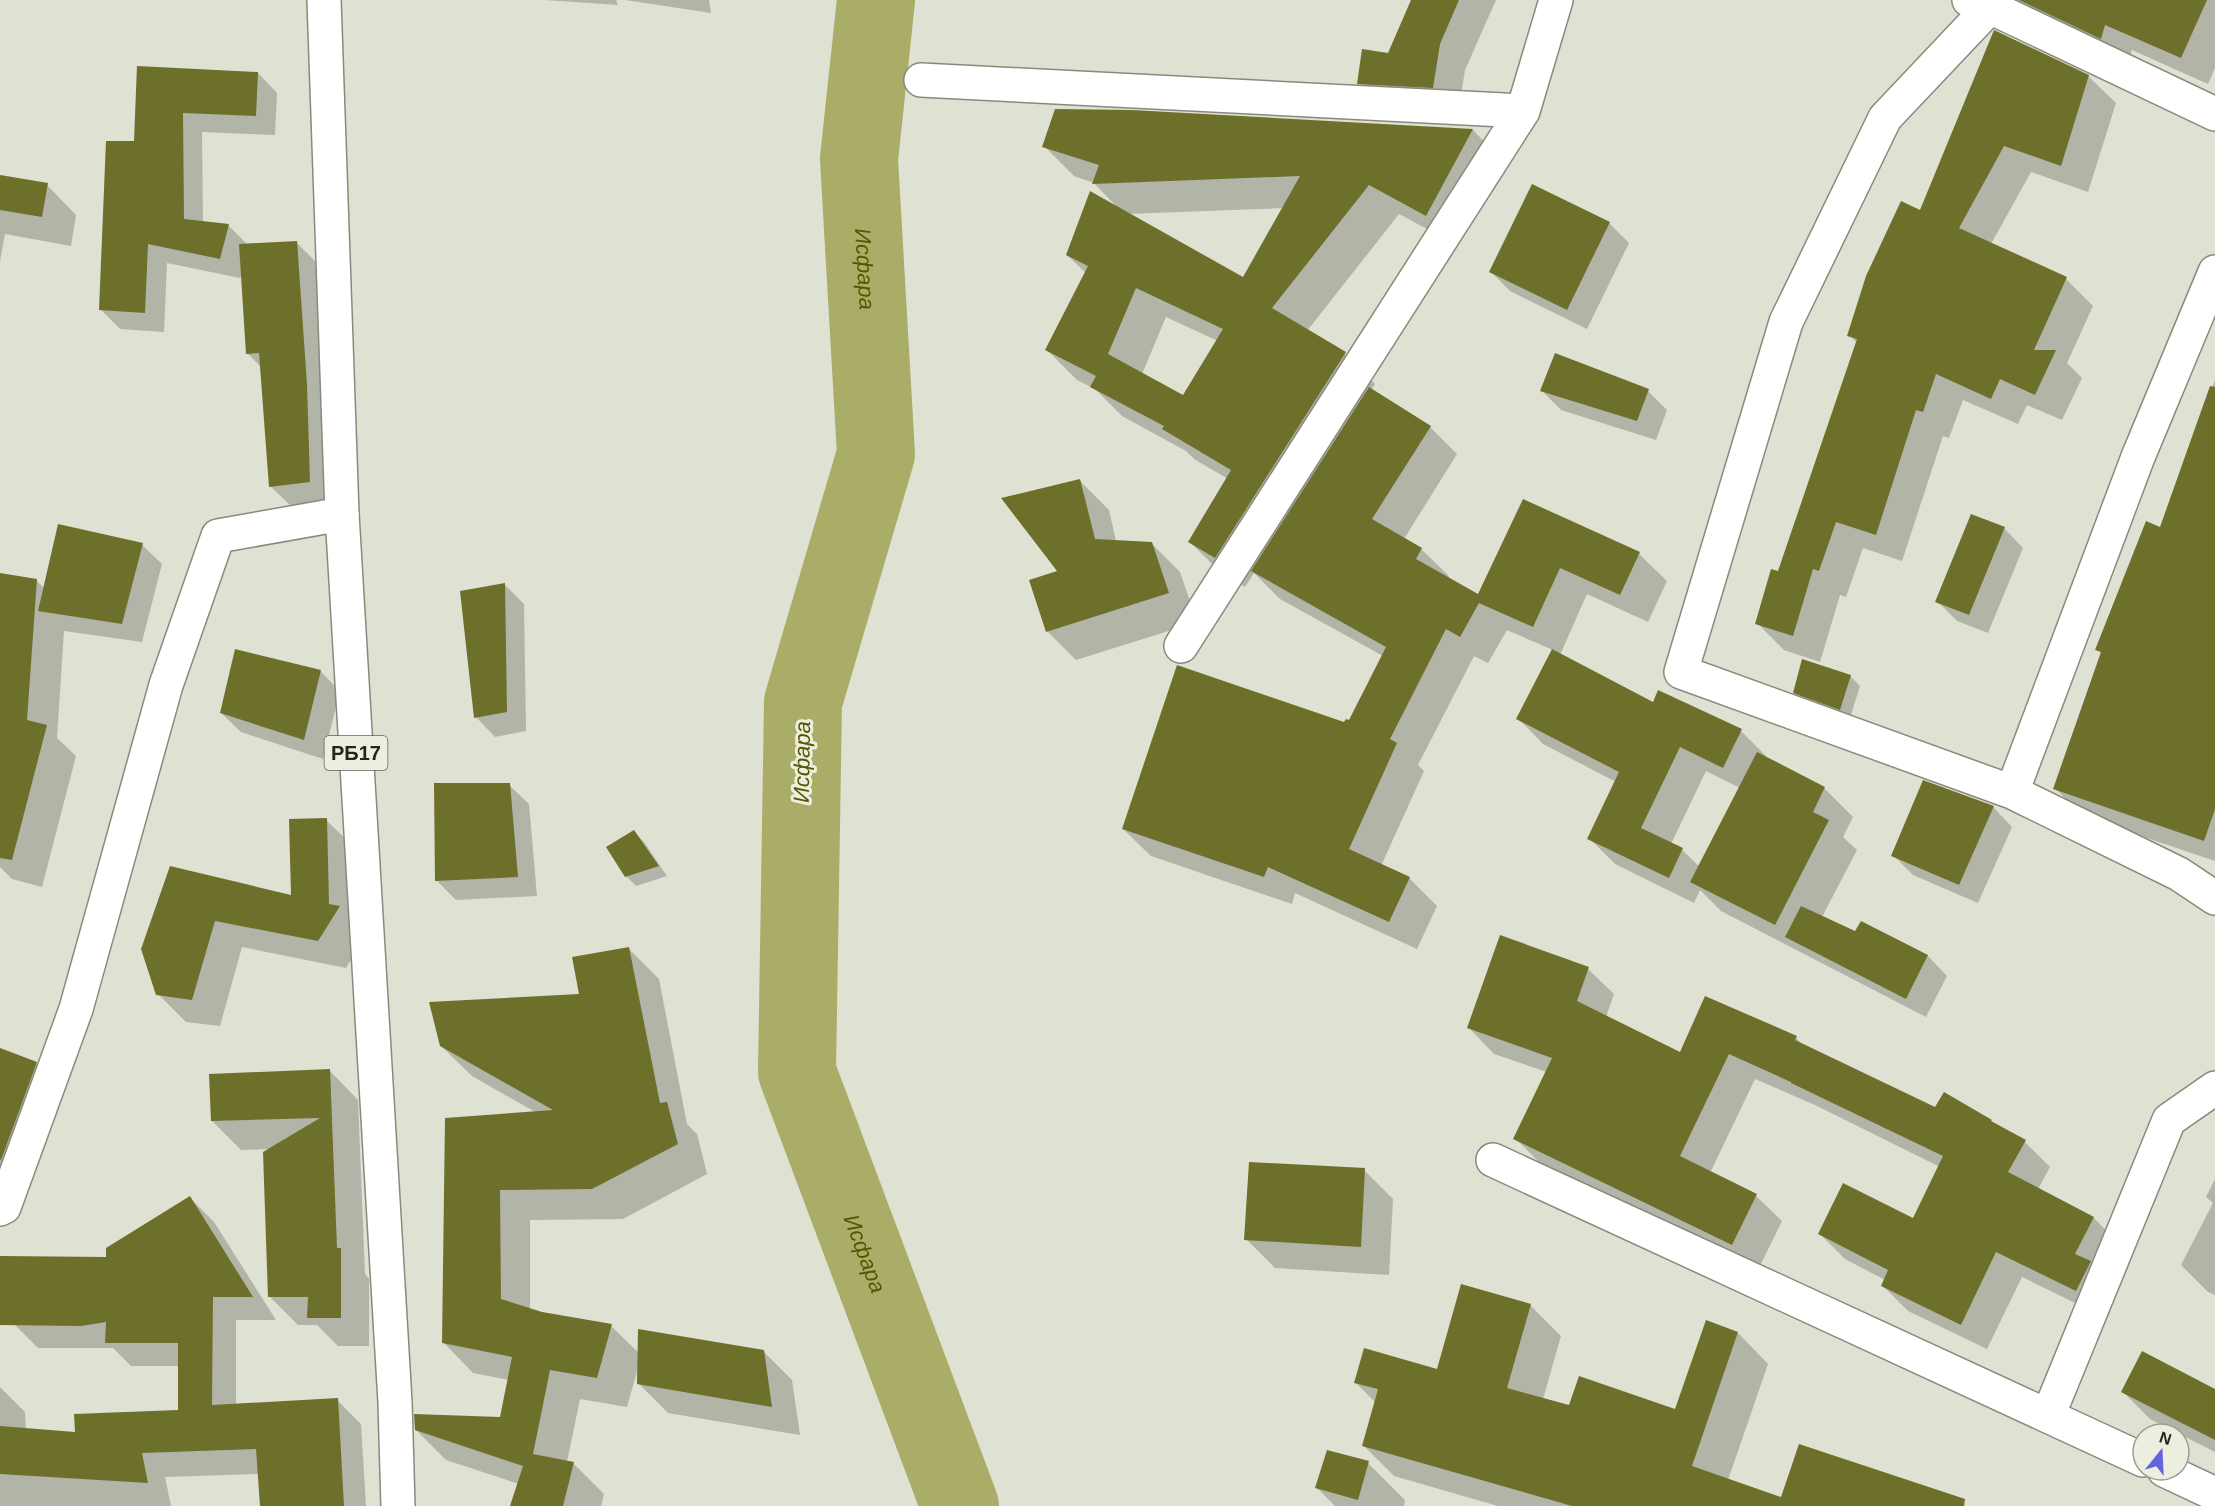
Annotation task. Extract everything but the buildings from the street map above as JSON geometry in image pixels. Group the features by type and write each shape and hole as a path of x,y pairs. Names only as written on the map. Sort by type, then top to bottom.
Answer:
{"street":[{"name":"РБ17","path":"324,0 342,514 396,1402 398,1506"},
{"path":"1181,646 1523,111 1556,0"},
{"path":"2215,114 1979,4 1885,118 1785,322 1681,672 2012,792 2179,874 2215,898"},
{"path":"921,81 1523,111"},
{"path":"2012,792 2138,457 2215,272"},
{"path":"0,1209 4,1207 76,1009 166,685 218,536 342,514"},
{"path":"2048,1416 2169,1120 2215,1088"},
{"path":"1493,1160 2131,1454"},
{"path":"2190,1482 2215,1494"}],"waterway":[{"name":"Исфара","path":"876,0 859,159 876,454 803,702 797,1072 960,1506"}]}
